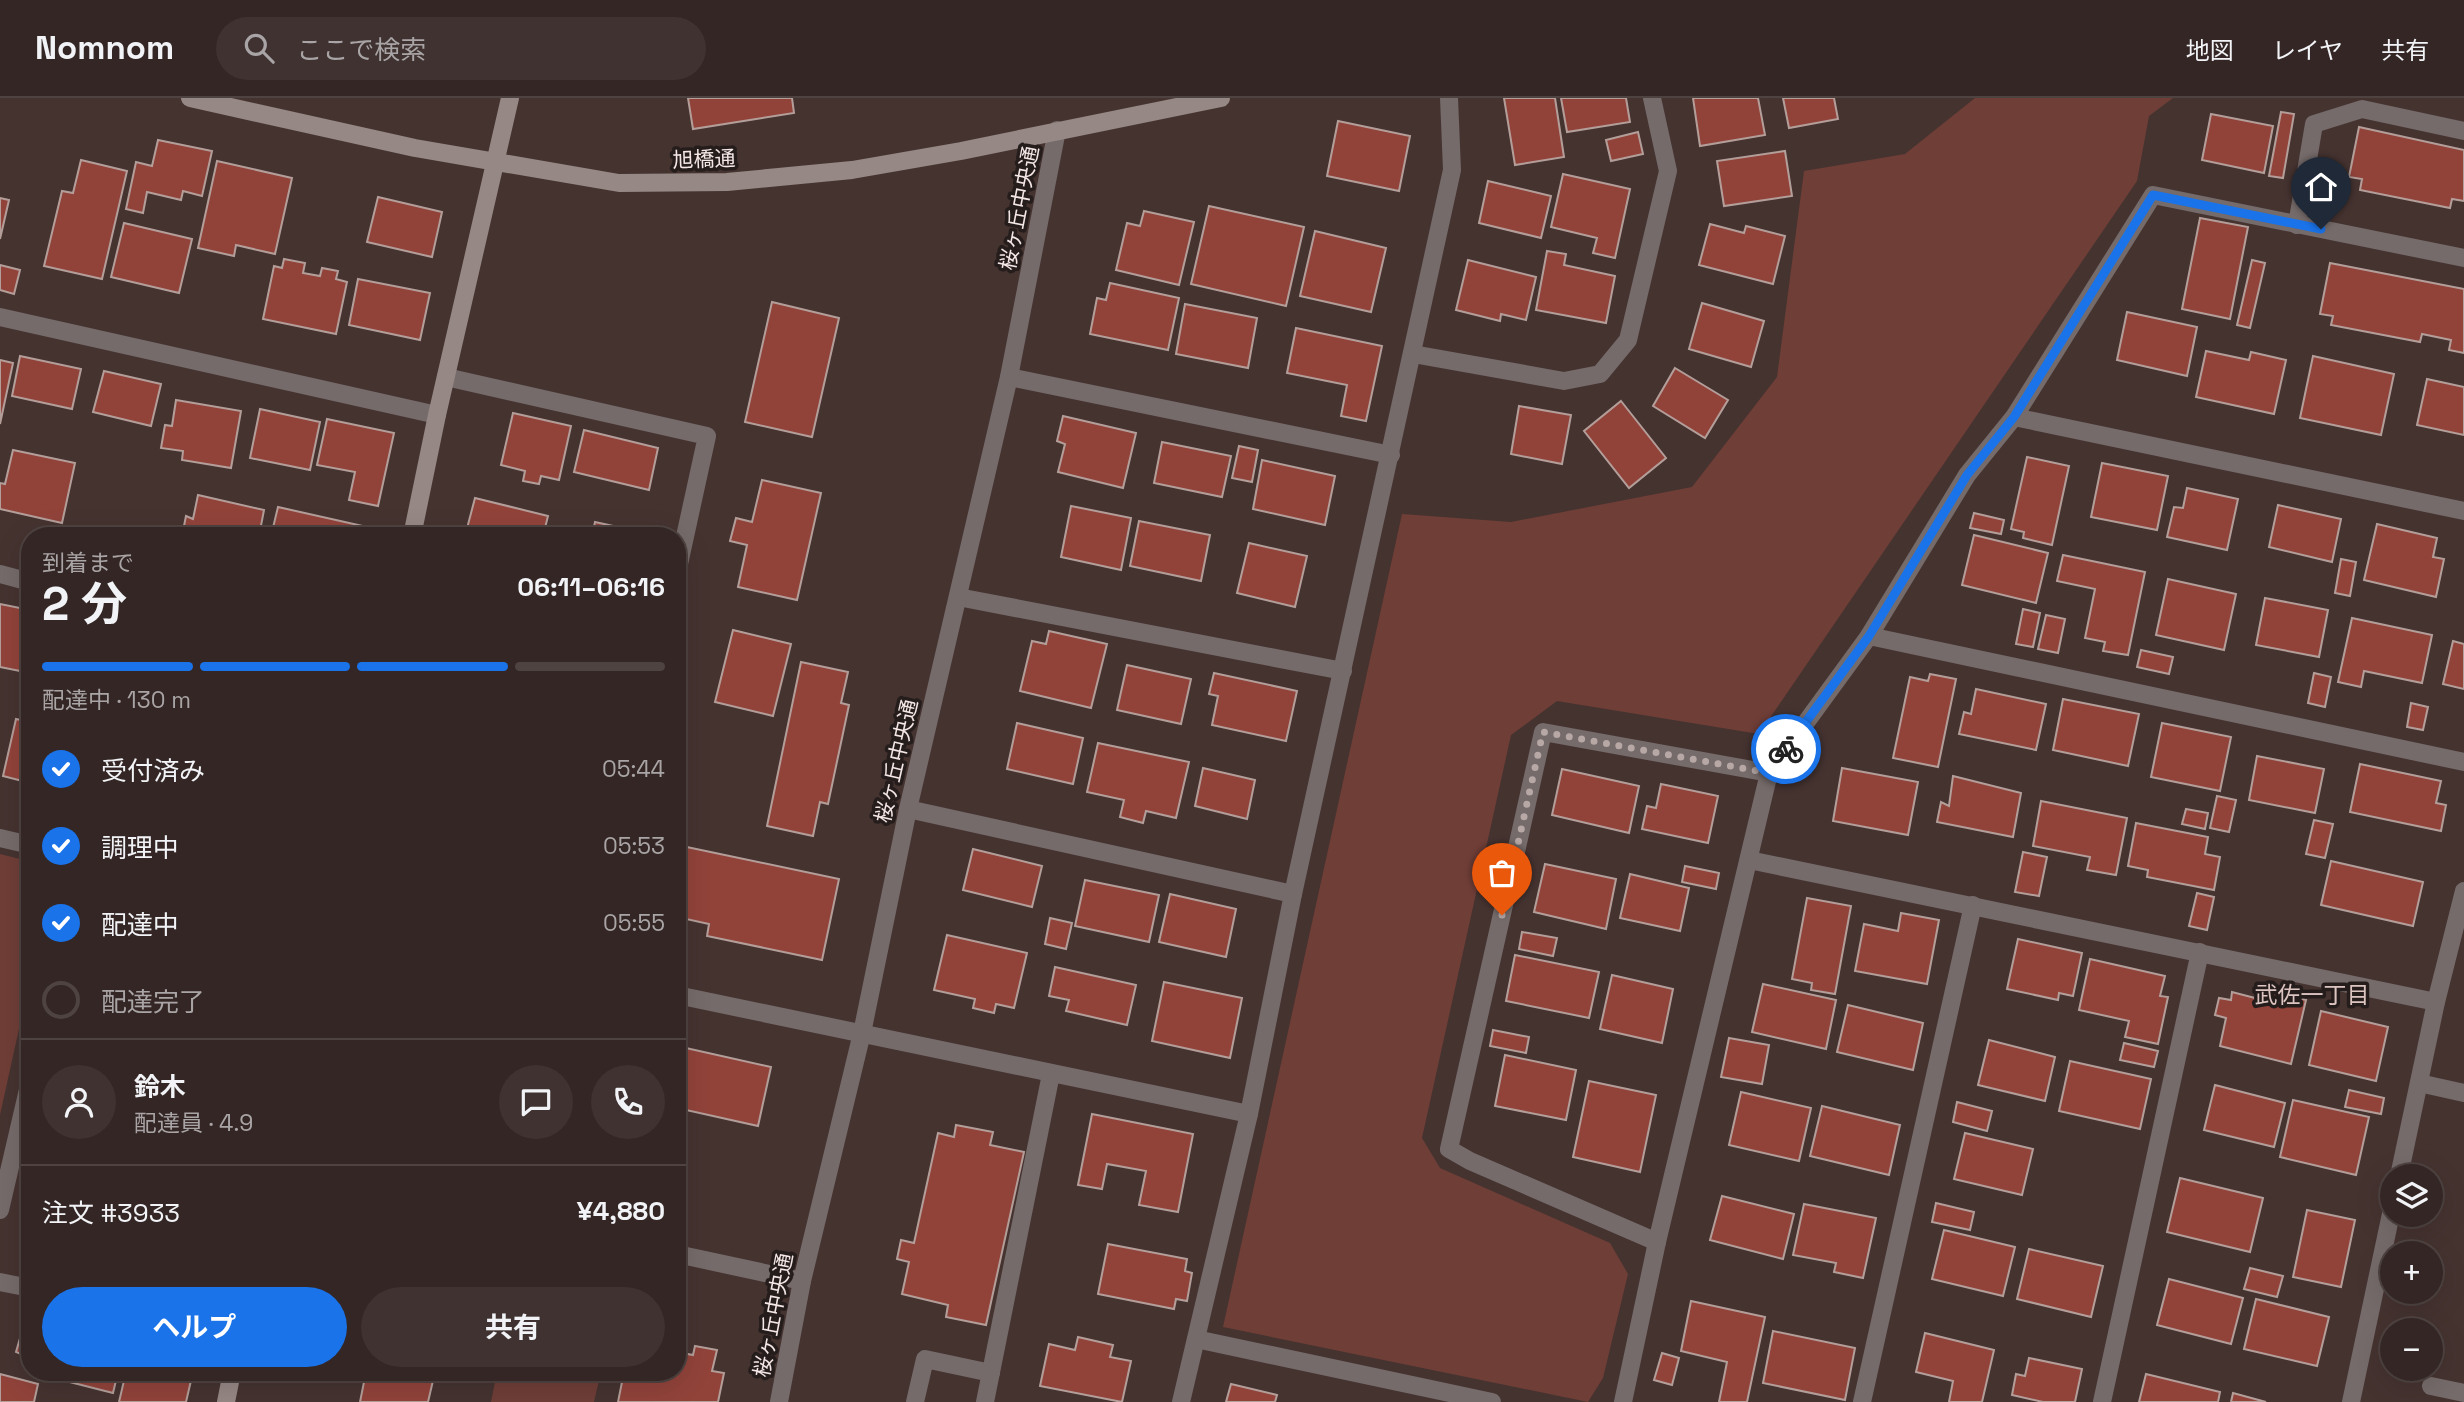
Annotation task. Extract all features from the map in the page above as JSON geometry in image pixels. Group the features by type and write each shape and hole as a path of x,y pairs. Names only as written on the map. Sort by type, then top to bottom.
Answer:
{"street":[{"name":"旭橋通","path":"190,98 415,148 620,183 727,182 852,170 961,151 1221,98"},
{"path":"414,527 510,98"},
{"path":"1181,1402 1249,1114 1293,894 1452,170 1449,98"},
{"path":"1413,354 1564,381 1600,374 1628,340 1668,171 1652,98"},
{"path":"2297,225 2314,124 2362,109 2464,131"},
{"name":"桜ヶ丘中央通","path":"779,1402 802,1281 862,1033 908,809 1009,377 1057,130"},
{"path":"1623,1402 1657,1242 1769,773 1869,636 1967,475 2014,417 2153,195 2464,258"},
{"path":"0,317 437,415"},
{"path":"446,377 707,436 686,532"},
{"path":"1009,377 1391,455"},
{"path":"2014,417 2464,511"},
{"path":"0,574 21,580"},
{"path":"958,597 1343,671"},
{"path":"1869,636 2464,762"},
{"path":"1657,1242 1470,1161 1449,1149 1543,732 1769,773"},
{"path":"908,809 1293,894"},
{"path":"0,838 21,843"},
{"path":"1749,860 2436,1002"},
{"path":"2402,1164 2436,1002 2464,891"},
{"path":"1862,1402 1973,905"},
{"path":"2102,1402 2200,952"},
{"path":"686,997 1249,1114"},
{"path":"985,1402 1051,1074"},
{"path":"2419,1083 2464,1093"},
{"path":"0,1210 21,1120"},
{"path":"2351,1402 2388,1227"},
{"path":"686,1256 802,1281"},
{"path":"0,1282 21,1286"},
{"path":"1196,1339 1492,1402"},
{"path":"915,1402 925,1359 991,1373"},
{"path":"226,1402 230,1381"},
{"path":"2431,1386 2464,1392"}],"shaded area":[{"path":"1975,98 2173,98 2149,116 2137,181 1759,734 1557,701 1511,735 1422,1138 1440,1168 1610,1243 1628,1274 1603,1378 1588,1402 1223,1327 1402,514 1511,522 1692,487 1777,377 1804,171 1905,154"},
{"path":"0,854 21,859 21,1020 0,1115"},
{"path":"495,1381 599,1381 594,1402 491,1402"}],"building":[{"path":"688,98 792,98 794,113 693,129"},
{"path":"1504,98 1555,98 1564,157 1515,165"},
{"path":"1561,98 1626,98 1630,122 1567,132"},
{"path":"1693,98 1758,98 1765,135 1700,146"},
{"path":"1783,98 1834,98 1838,119 1789,128"},
{"path":"2281,112 2294,114 2283,178 2269,176"},
{"path":"2211,114 2273,126 2264,173 2202,160"},
{"path":"1338,121 1410,136 1399,191 1327,176"},
{"path":"2359,127 2464,150 2464,201 2452,199 2450,208 2360,190 2362,179 2349,177"},
{"path":"1638,132 1643,154 1611,161 1606,140"},
{"path":"158,140 212,151 202,196 183,191 181,200 147,192 143,213 126,209 136,162 152,166"},
{"path":"1785,151 1792,196 1724,206 1717,161"},
{"path":"81,160 127,171 102,279 44,266 62,191 73,193"},
{"path":"217,161 292,178 275,254 236,245 234,256 198,248"},
{"path":"1563,174 1630,189 1615,258 1593,253 1597,238 1551,227"},
{"path":"1488,181 1551,196 1541,238 1479,223"},
{"path":"378,197 442,212 432,257 367,242"},
{"path":"0,198 9,200 0,239"},
{"path":"1209,206 1304,227 1286,306 1191,284"},
{"path":"1144,211 1194,222 1179,285 1116,270 1127,223 1140,226"},
{"path":"2200,218 2248,227 2230,319 2182,309"},
{"path":"124,223 192,239 179,293 111,277"},
{"path":"1710,224 1744,233 1746,226 1785,236 1773,284 1699,265"},
{"path":"1315,231 1386,248 1371,312 1300,296"},
{"path":"1547,251 1566,254 1564,265 1615,276 1606,323 1536,310"},
{"path":"284,259 305,263 303,273 320,276 322,268 338,271 336,279 347,282 336,334 263,319 274,266 282,268"},
{"path":"1468,260 1536,277 1526,320 1501,314 1500,321 1456,310"},
{"path":"2252,260 2265,263 2250,328 2237,325"},
{"path":"2330,263 2464,289 2464,353 2449,350 2451,340 2422,334 2420,342 2331,325 2333,316 2320,314"},
{"path":"0,265 20,270 14,294 0,290"},
{"path":"358,279 430,293 420,340 349,325"},
{"path":"1110,283 1179,298 1168,350 1090,334 1097,298 1106,300"},
{"path":"772,302 839,318 812,437 745,422"},
{"path":"1702,303 1764,321 1751,367 1689,349"},
{"path":"1185,304 1257,318 1248,368 1176,354"},
{"path":"2127,312 2197,327 2187,376 2117,360"},
{"path":"1296,328 1382,346 1366,421 1341,416 1347,385 1287,373"},
{"path":"2206,351 2249,360 2251,352 2286,360 2274,414 2196,397"},
{"path":"20,356 81,369 72,409 12,396"},
{"path":"2313,356 2394,374 2381,435 2300,418"},
{"path":"0,360 13,363 0,424"},
{"path":"1675,368 1728,400 1705,438 1653,406"},
{"path":"104,371 161,384 151,426 93,412"},
{"path":"2427,379 2464,387 2464,435 2417,425"},
{"path":"176,400 241,411 231,468 182,460 183,451 161,448 165,425 172,426"},
{"path":"1621,401 1666,458 1629,488 1584,431"},
{"path":"1519,406 1571,415 1562,464 1511,454"},
{"path":"260,409 320,422 310,470 250,458"},
{"path":"513,413 571,426 559,480 541,476 539,484 523,481 525,471 501,465"},
{"path":"1063,416 1136,433 1123,488 1058,472 1065,444 1057,441"},
{"path":"327,419 394,433 378,506 349,500 355,472 317,465"},
{"path":"584,430 658,448 649,490 574,472"},
{"path":"1162,442 1231,456 1222,497 1154,483"},
{"path":"1239,446 1258,450 1252,482 1232,478"},
{"path":"13,450 75,463 62,523 0,509 0,483 5,484"},
{"path":"2027,457 2069,466 2052,545 2023,538 2024,532 2011,529"},
{"path":"1262,460 1335,476 1325,525 1253,509"},
{"path":"2102,463 2168,476 2157,530 2091,517"},
{"path":"762,480 821,493 797,600 738,587 747,545 730,541 736,518 752,522"},
{"path":"2187,488 2238,499 2227,550 2167,537 2174,507 2183,508"},
{"path":"198,495 264,510 261,527 184,527 186,516 193,519"},
{"path":"475,498 548,516 545,527 467,527"},
{"path":"2278,505 2341,519 2332,562 2269,547"},
{"path":"1071,506 1131,518 1121,570 1061,557"},
{"path":"278,507 367,527 273,527"},
{"path":"1974,513 2004,520 2001,534 1970,528"},
{"path":"1139,521 1210,535 1201,581 1130,566"},
{"path":"595,522 618,527 594,527"},
{"path":"2377,524 2437,538 2433,557 2444,559 2436,597 2364,580"},
{"path":"1974,535 2048,553 2036,603 1962,585"},
{"path":"1249,543 1307,556 1295,607 1237,593"},
{"path":"2063,555 2145,572 2128,655 2103,651 2105,642 2085,638 2095,589 2057,581"},
{"path":"2341,559 2356,562 2350,596 2335,593"},
{"path":"2168,579 2236,594 2224,650 2156,635"},
{"path":"2265,598 2328,610 2319,657 2256,645"},
{"path":"0,604 21,608 21,671 0,667"},
{"path":"2023,609 2040,613 2033,647 2016,644"},
{"path":"2046,615 2065,619 2058,653 2038,649"},
{"path":"2352,618 2432,635 2422,683 2364,671 2361,687 2338,682"},
{"path":"733,630 791,644 773,716 715,702"},
{"path":"1049,631 1107,644 1091,708 1020,691 1032,641 1046,644"},
{"path":"2453,641 2464,644 2464,689 2443,684"},
{"path":"2141,650 2173,657 2169,674 2137,667"},
{"path":"801,662 848,672 841,703 849,705 828,804 820,802 813,836 767,826"},
{"path":"1127,665 1191,679 1181,724 1117,710"},
{"path":"1214,673 1297,691 1286,741 1212,725 1218,696 1209,694"},
{"path":"2314,673 2331,677 2325,707 2308,703"},
{"path":"1930,674 1956,679 1938,767 1893,758 1910,677 1928,681"},
{"path":"1976,689 2046,704 2036,750 1959,734 1964,712 1971,714"},
{"path":"2063,699 2139,714 2128,766 2053,750"},
{"path":"2411,703 2428,707 2423,730 2407,727"},
{"path":"16,719 21,720 21,781 3,776"},
{"path":"1017,723 1083,738 1073,784 1007,769"},
{"path":"2162,723 2231,737 2220,791 2151,777"},
{"path":"1098,743 1189,762 1176,818 1146,811 1143,823 1120,817 1124,800 1087,792"},
{"path":"2257,756 2324,769 2315,813 2249,800"},
{"path":"2360,764 2441,781 2436,803 2446,805 2441,831 2350,812"},
{"path":"1203,768 1255,780 1247,819 1195,806"},
{"path":"1842,768 1918,782 1908,835 1833,821"},
{"path":"1562,769 1639,786 1629,833 1552,815"},
{"path":"1953,776 2021,793 2013,837 1937,822 1941,802 1949,806"},
{"path":"1661,784 1718,796 1708,843 1642,829 1647,806 1656,808"},
{"path":"2217,796 2236,800 2229,832 2210,828"},
{"path":"2041,801 2127,818 2116,875 2087,870 2090,857 2033,846"},
{"path":"2186,809 2208,813 2205,829 2182,824"},
{"path":"2314,820 2333,824 2325,858 2306,854"},
{"path":"2136,823 2208,837 2205,854 2220,857 2214,890 2147,877 2148,870 2128,866"},
{"path":"686,847 839,879 822,960 707,936 709,924 686,919"},
{"path":"973,849 1042,866 1032,907 963,890"},
{"path":"2023,852 2047,857 2039,896 2015,892"},
{"path":"2331,861 2423,882 2413,926 2321,905"},
{"path":"1545,864 1616,879 1606,929 1534,912"},
{"path":"1685,866 1719,873 1716,889 1682,882"},
{"path":"1630,874 1689,888 1680,931 1620,918"},
{"path":"1085,880 1159,895 1149,942 1075,926"},
{"path":"2197,893 2214,897 2207,930 2189,926"},
{"path":"1170,894 1236,909 1226,957 1159,942"},
{"path":"1807,898 1851,906 1835,994 1811,990 1812,983 1792,979"},
{"path":"1901,913 1939,920 1927,984 1855,971 1864,924 1898,931"},
{"path":"1050,918 1072,923 1066,949 1045,944"},
{"path":"1522,932 1557,938 1553,956 1519,949"},
{"path":"947,935 1027,953 1014,1008 996,1004 994,1013 973,1008 975,999 934,990"},
{"path":"2018,939 2082,953 2073,996 2059,993 2058,1000 2007,989"},
{"path":"1515,955 1599,972 1589,1018 1506,1001"},
{"path":"2090,959 2165,976 2160,996 2168,997 2158,1044 2125,1037 2129,1021 2079,1010"},
{"path":"1055,967 1136,985 1127,1025 1066,1011 1069,1000 1049,996"},
{"path":"1612,975 1673,989 1662,1043 1600,1029"},
{"path":"1164,982 1242,998 1230,1058 1152,1041"},
{"path":"1763,984 1836,1000 1826,1049 1752,1032"},
{"path":"2257,988 2306,1000 2291,1064 2220,1046 2226,1018 2215,1015 2219,998 2231,1000 2232,992 2255,998"},
{"path":"1848,1005 1923,1023 1913,1070 1837,1052"},
{"path":"2321,1011 2388,1027 2376,1081 2309,1065"},
{"path":"1493,1030 1529,1037 1526,1053 1490,1046"},
{"path":"1729,1038 1769,1045 1762,1084 1721,1077"},
{"path":"1989,1040 2055,1057 2045,1101 1978,1085"},
{"path":"2124,1043 2158,1051 2154,1067 2120,1060"},
{"path":"686,1048 771,1067 758,1126 686,1110"},
{"path":"1505,1055 1576,1070 1566,1120 1495,1106"},
{"path":"2070,1061 2151,1079 2140,1129 2059,1111"},
{"path":"1589,1081 1656,1095 1640,1172 1573,1157"},
{"path":"2215,1085 2285,1103 2274,1147 2204,1130"},
{"path":"2349,1090 2384,1098 2381,1114 2345,1107"},
{"path":"1741,1092 1811,1108 1799,1161 1729,1145"},
{"path":"2293,1100 2369,1117 2356,1175 2280,1157"},
{"path":"1957,1102 1992,1111 1987,1131 1953,1122"},
{"path":"1822,1106 1900,1125 1889,1175 1810,1156"},
{"path":"1092,1114 1193,1134 1178,1212 1139,1205 1146,1171 1107,1164 1102,1189 1078,1185"},
{"path":"956,1125 993,1132 990,1145 1024,1152 986,1325 946,1317 948,1305 902,1294 909,1262 897,1259 901,1240 914,1243 938,1133 954,1137"},
{"path":"1965,1133 2033,1149 2022,1195 1954,1179"},
{"path":"2180,1178 2263,1198 2250,1252 2167,1232"},
{"path":"1722,1196 1794,1214 1783,1259 1710,1240"},
{"path":"1936,1203 1974,1212 1970,1230 1932,1222"},
{"path":"1804,1204 1876,1218 1863,1278 1834,1272 1836,1263 1793,1255"},
{"path":"2307,1210 2355,1220 2341,1287 2293,1277"},
{"path":"1944,1230 2015,1247 2003,1296 1932,1279"},
{"path":"1108,1244 1187,1259 1185,1271 1192,1273 1187,1301 1176,1299 1174,1309 1098,1294"},
{"path":"2029,1249 2103,1266 2091,1317 2017,1299"},
{"path":"2250,1268 2283,1276 2277,1297 2244,1289"},
{"path":"2169,1279 2243,1298 2231,1344 2157,1325"},
{"path":"2256,1299 2329,1317 2317,1366 2244,1349"},
{"path":"1691,1301 1765,1317 1747,1402 1719,1402 1727,1362 1681,1351"},
{"path":"1773,1331 1855,1348 1845,1400 1763,1383"},
{"path":"1925,1333 1994,1350 1982,1402 1949,1402 1953,1381 1916,1372"},
{"path":"21,1335 21,1354 16,1352"},
{"path":"1078,1337 1113,1345 1110,1357 1131,1361 1122,1402 1040,1386 1049,1344 1075,1350"},
{"path":"695,1346 717,1350 712,1371 724,1373 718,1402 618,1402 622,1381 686,1381 686,1354 693,1355"},
{"path":"1662,1353 1679,1358 1672,1385 1654,1380"},
{"path":"2029,1358 2082,1369 2075,1402 2043,1402 2012,1395 2016,1374 2025,1376"},
{"path":"0,1374 38,1384 34,1402 0,1402"},
{"path":"2146,1374 2220,1392 2218,1402 2139,1402"},
{"path":"66,1381 116,1381 113,1393"},
{"path":"124,1381 191,1381 186,1402 119,1402"},
{"path":"364,1381 433,1381 428,1402 360,1402"},
{"path":"1231,1384 1277,1395 1275,1402 1226,1402"},
{"path":"2233,1393 2266,1402 2231,1402"}],"way so far":[{"path":"1502,915 1543,732 1769,773 1786,749"}],"district":[{"name":"武佐一丁目","path":"2312,995"}],"route":[{"path":"1786,749 1869,636 1967,475 2014,417 2153,195 2321,229"}]}
